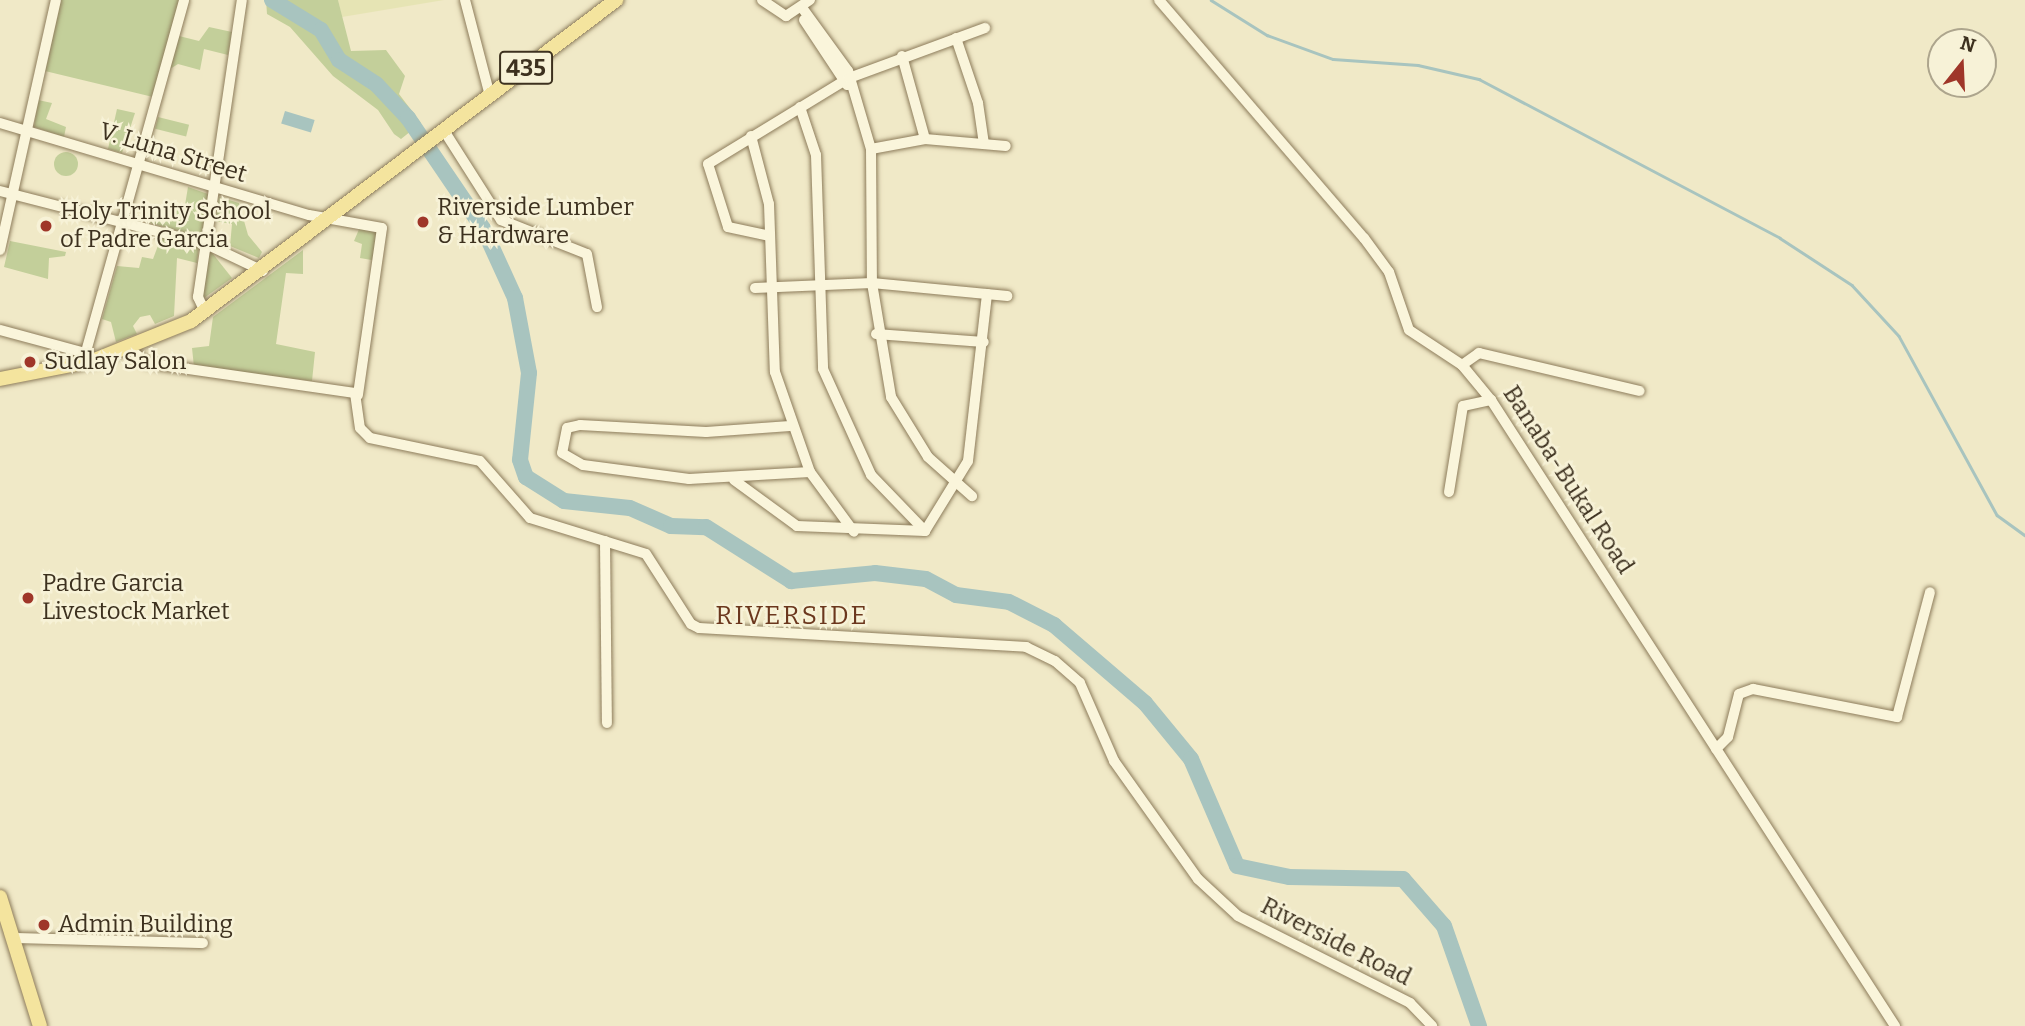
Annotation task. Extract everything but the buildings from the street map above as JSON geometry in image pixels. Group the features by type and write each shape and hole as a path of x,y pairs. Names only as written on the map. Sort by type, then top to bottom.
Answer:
{"main road":[{"name":"435","path":"0,379 90,355 128,348 203,310 616,0"},
{"path":"0,897 40,1026"}],"street":[{"path":"0,250 56,0"},
{"path":"0,330 90,355 184,0"},
{"path":"203,310 198,297 217,189 242,0"},
{"path":"465,0 490,96"},
{"path":"762,0 778,15 804,7 848,83 871,149 872,283 876,334 891,397 929,457 972,496"},
{"name":"Banaba-Bukal Road","path":"1159,0 1364,238 1388,272 1409,330 1462,365 1491,400 1895,1026"},
{"path":"770,236 728,227 708,164 800,107 902,56 985,28"},
{"path":"956,38 978,103 984,144"},
{"path":"902,56 925,139"},
{"path":"800,107 816,155 817,282 823,369 834,403 871,475 925,531"},
{"name":"V. Luna Street","path":"0,123 217,189 330,217 385,234 358,395"},
{"path":"439,132 501,220 587,254 597,307"},
{"path":"751,136 766,175 775,372 790,426 810,472 854,531"},
{"path":"871,149 925,139 1006,146"},
{"path":"0,191 206,244 261,269"},
{"path":"755,288 770,284 872,283 1007,296"},
{"path":"925,531 957,485 968,461 984,342 987,294"},
{"path":"876,334 984,342"},
{"path":"128,348 147,363 358,395"},
{"path":"1462,365 1479,353 1640,391"},
{"name":"Riverside Road","path":"358,395 360,428 370,438 480,461 530,518 606,541 653,559 691,624 699,628 1027,647 1055,661 1080,683 1114,761 1198,879 1238,916 1410,1003 1432,1026"},
{"path":"1449,492 1463,406 1491,400"},
{"path":"790,426 706,432 580,425 567,428 564,439 566,459 583,466 734,480 810,472"},
{"path":"734,480 797,526 854,531 925,531"},
{"path":"606,541 607,723"},
{"path":"1716,749 1728,737 1739,694 1753,689 1898,717 1930,592"},
{"path":"12,938 203,943"}],"shaded area":[{"path":"338,0 444,0 342,17"}],"green space":[{"path":"61,0 179,0 153,97 45,71"},
{"path":"266,0 338,0 351,51 386,50 405,76 399,94 421,123 401,139 394,134 378,110 333,76 290,27 267,14"},
{"path":"209,27 232,32 228,55 204,49 200,70 178,64 170,69 179,36 199,41"},
{"path":"38,100 52,103 46,119 66,127 64,137 34,127"},
{"path":"117,109 135,113 122,153 108,149"},
{"path":"158,117 189,125 186,136 155,129"},
{"path":"66,152 77,159 78,164 71,175 66,176 55,169 54,164 61,153"},
{"path":"188,187 208,194 203,238 150,223 157,217 173,220 177,206 185,205"},
{"path":"219,197 239,203 248,235 262,252 259,258 230,246 232,224 215,221"},
{"path":"360,227 378,232 377,261 360,258 362,244 354,241"},
{"path":"162,235 199,246 197,263 177,258 174,316 155,324 150,315 140,317 133,326 137,334 116,342 111,322 102,319 117,266 139,268 142,257 153,259"},
{"path":"10,241 66,252 65,256 49,258 48,279 4,267"},
{"path":"209,249 232,278 204,298 202,297"},
{"path":"303,250 303,274 286,273 276,344 315,352 312,381 194,367 192,348 209,346 213,317"}],"water":[{"path":"285,111 315,120 311,132 281,123"}],"waterway":[{"path":"272,0 321,30 339,60 376,84 408,118 484,230 515,298 529,373 520,460 526,477 564,501 630,508 671,526 706,527 791,581 875,573 926,579 956,595 1009,602 1054,625 1145,703 1191,759 1237,866 1289,877 1403,879 1444,926 1479,1026"},
{"path":"1211,0 1267,35 1333,59 1418,65 1479,79 1780,238 1852,285 1899,336 1997,515 2025,535"}],"place":[{"name":"Riverside Lumber & Hardware","path":"423,222"},
{"name":"Holy Trinity School of Padre Garcia","path":"46,226"},
{"name":"Sudlay Salon","path":"30,362"},
{"name":"Padre Garcia Livestock Market","path":"28,598"},
{"name":"Admin Building","path":"44,925"}],"district":[{"name":"RIVERSIDE","path":"792,616"}]}
